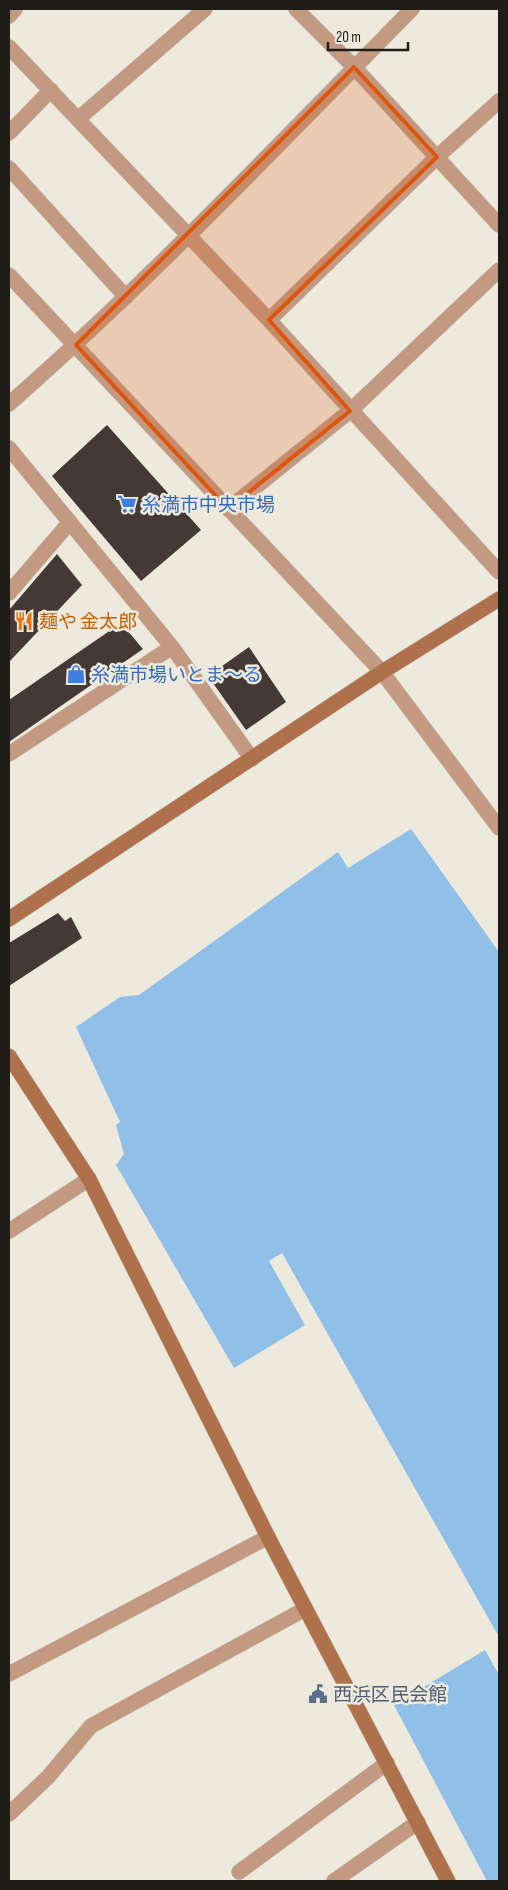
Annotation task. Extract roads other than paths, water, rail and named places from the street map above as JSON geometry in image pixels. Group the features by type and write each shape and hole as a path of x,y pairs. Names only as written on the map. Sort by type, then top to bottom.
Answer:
{"street":[{"path":"9,16 15,9"},
{"path":"78,119 205,9"},
{"path":"296,9 354,67 499,225"},
{"path":"9,404 76,345 189,236 412,9"},
{"path":"9,47 269,320 350,411 499,572"},
{"path":"9,133 51,90"},
{"path":"269,320 437,157 499,101"},
{"path":"9,168 126,297"},
{"path":"228,509 350,411 499,270"},
{"path":"9,275 382,672 499,828"},
{"path":"9,448 172,647 252,758"},
{"path":"9,593 70,522"},
{"path":"9,919 382,672 499,599"},
{"path":"9,754 172,647"},
{"path":"9,1056 89,1179 268,1537 448,1881"},
{"path":"9,1231 89,1179"},
{"path":"9,1674 268,1537"},
{"path":"9,1814 48,1777 91,1726 305,1608"},
{"path":"239,1872 387,1763"},
{"path":"334,1881 418,1822"}],"water":[{"path":"411,829 499,952 499,1637 282,1253 269,1261 305,1325 234,1368 116,1165 124,1154 116,1125 120,1122 76,1027 120,997 139,995 338,852 348,868"},
{"path":"485,1650 499,1675 499,1881 487,1881 394,1705"}],"place":[{"name":"糸満市中央市場","path":"127,504"},
{"name":"麺や 金太郎","path":"24,621"},
{"name":"糸満市場いとま～る","path":"76,674"},
{"name":"西浜区民会館","path":"318,1694"}]}
